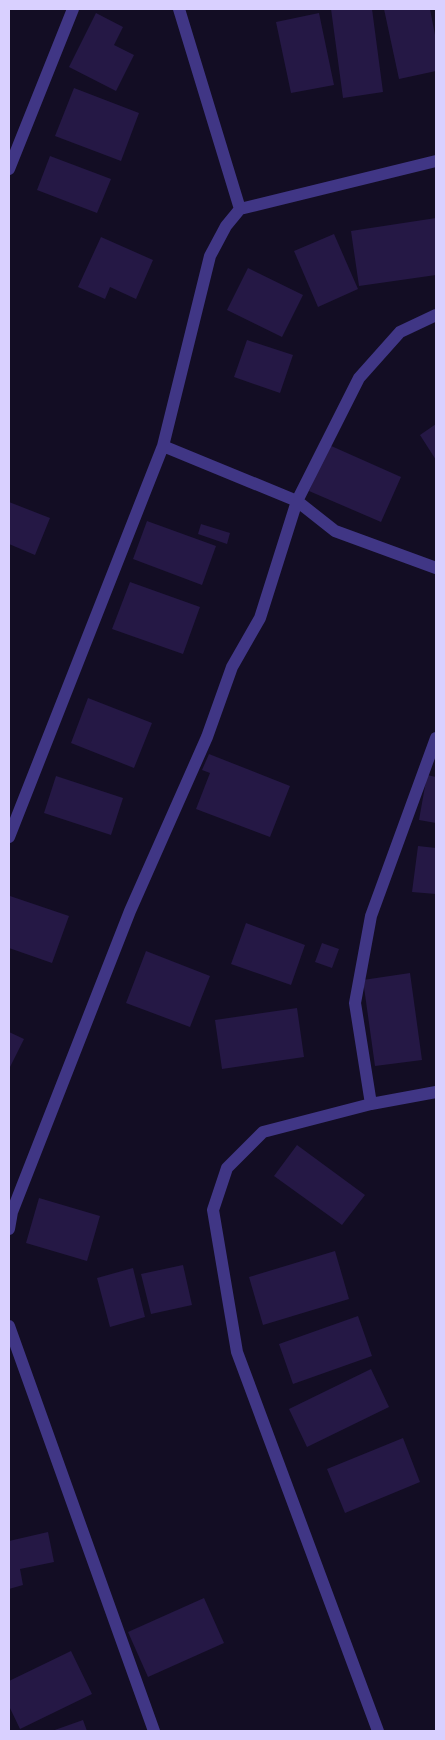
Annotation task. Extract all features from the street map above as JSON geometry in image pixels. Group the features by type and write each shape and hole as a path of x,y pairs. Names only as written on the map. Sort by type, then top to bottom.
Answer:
{"street":[{"path":"9,169 73,9"},
{"path":"179,9 240,209"},
{"path":"9,837 163,446 210,256 226,226 240,209 436,161"},
{"path":"9,1229 12,1212 130,911 207,737 232,667 260,618 297,501 359,378 400,332 436,316"},
{"path":"163,446 297,501 335,531 436,568"},
{"path":"371,1104 355,1003 371,916 436,738"},
{"path":"378,1731 237,1352 213,1210 227,1168 263,1132 371,1104 436,1092"},
{"path":"9,1326 154,1731"}],"building":[{"path":"331,9 372,9 383,92 343,98"},
{"path":"384,9 430,9 436,40 436,71 399,79"},
{"path":"96,13 123,27 114,45 134,55 116,91 69,67"},
{"path":"319,13 334,85 291,93 276,22"},
{"path":"74,88 139,113 121,161 55,136"},
{"path":"50,156 111,179 97,213 37,190"},
{"path":"436,218 436,275 359,286 351,231"},
{"path":"334,234 358,289 318,307 294,251"},
{"path":"101,237 153,260 136,299 110,287 105,299 78,287"},
{"path":"248,268 303,295 282,337 227,310"},
{"path":"247,340 293,355 280,393 234,377"},
{"path":"436,424 436,460 420,435"},
{"path":"329,445 401,477 381,522 309,491"},
{"path":"9,502 50,518 35,555 9,544"},
{"path":"147,521 216,546 202,585 133,559"},
{"path":"201,524 230,533 227,544 198,534"},
{"path":"130,582 200,607 183,654 112,629"},
{"path":"88,698 152,723 134,768 71,743"},
{"path":"209,754 290,786 270,837 196,809 210,773 202,770"},
{"path":"427,775 436,777 436,823 419,820"},
{"path":"56,776 123,798 111,835 44,813"},
{"path":"418,846 436,848 436,894 412,892"},
{"path":"10,896 69,916 52,963 9,948"},
{"path":"246,923 305,945 291,985 231,964"},
{"path":"322,943 339,949 332,968 315,962"},
{"path":"146,951 210,976 190,1027 126,1003"},
{"path":"410,973 422,1060 375,1066 363,980"},
{"path":"297,1008 304,1057 222,1069 215,1020"},
{"path":"9,1032 24,1039 9,1069"},
{"path":"297,1145 365,1195 342,1225 274,1176"},
{"path":"39,1198 100,1216 87,1261 26,1243"},
{"path":"335,1251 349,1299 263,1325 249,1277"},
{"path":"183,1265 192,1305 151,1314 141,1274"},
{"path":"133,1268 145,1317 110,1327 97,1278"},
{"path":"358,1316 372,1356 293,1384 279,1344"},
{"path":"371,1369 389,1407 307,1447 289,1409"},
{"path":"403,1438 420,1482 345,1513 327,1469"},
{"path":"48,1532 54,1562 20,1569 23,1585 9,1589 9,1541"},
{"path":"204,1598 224,1643 148,1677 128,1632"},
{"path":"71,1651 92,1694 20,1729 9,1706 9,1681"},
{"path":"83,1720 87,1731 52,1731"}]}
